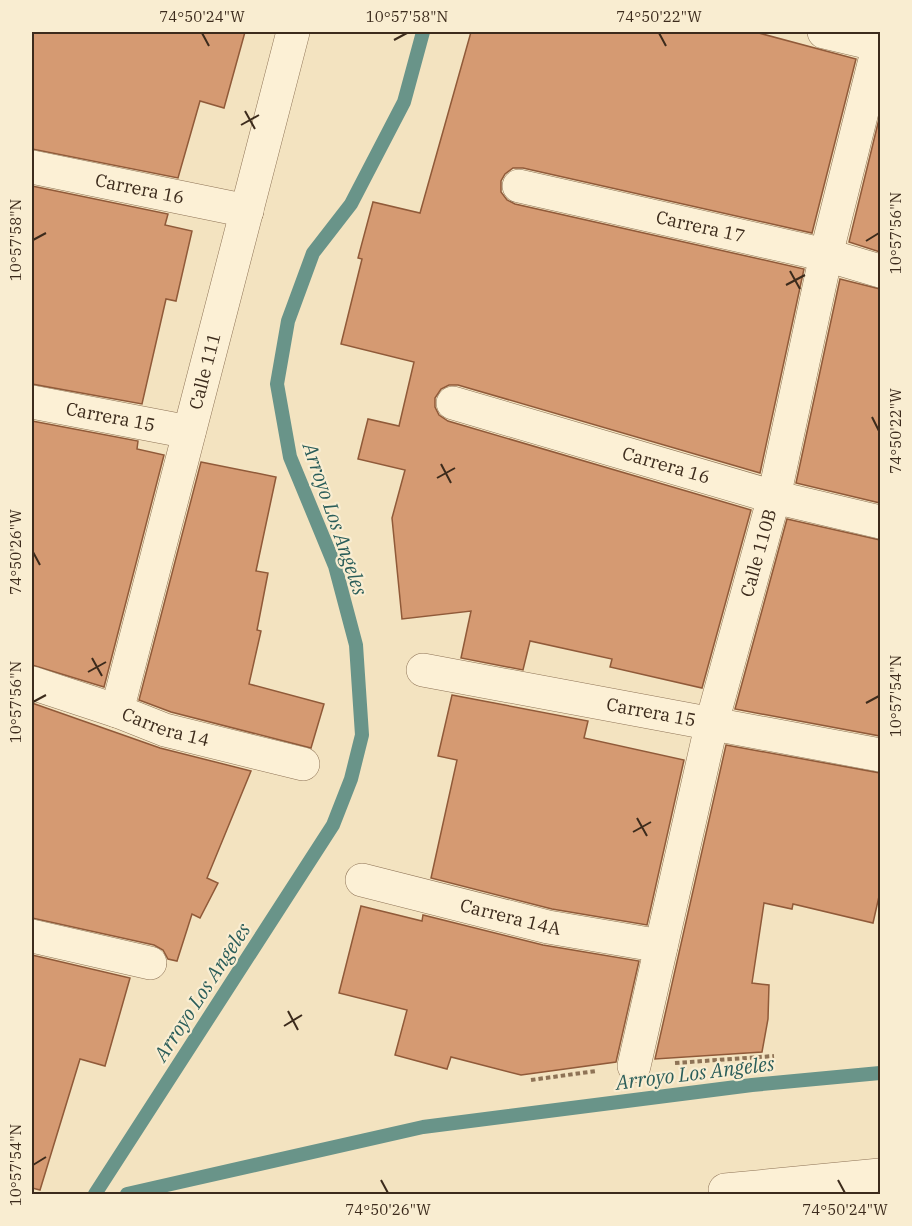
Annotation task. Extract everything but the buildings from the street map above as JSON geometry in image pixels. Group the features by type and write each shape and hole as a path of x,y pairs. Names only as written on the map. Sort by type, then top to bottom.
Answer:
{"street":[{"name":"Calle 111","path":"117,711 293,32"},
{"path":"824,32 880,42"},
{"name":"Calle 110B","path":"634,1066 712,722 774,497 826,255 880,42"},
{"name":"Carrera 16","path":"32,167 247,211"},
{"name":"Carrera 17","path":"519,186 826,255 880,271"},
{"name":"Carrera 15","path":"32,402 189,432"},
{"name":"Carrera 16","path":"453,403 774,497 880,522"},
{"name":"Carrera 15","path":"423,669 880,755"},
{"name":"Carrera 14","path":"32,684 117,711 165,730 303,764"},
{"name":"Carrera 14A","path":"362,880 548,927 661,946"},
{"path":"32,936 150,963"},
{"path":"727,1192 880,1175"}],"waterway":[{"name":"Arroyo Los Angeles","path":"95,1194 333,825 351,779 362,735 356,645 335,566 290,457 277,384 288,321 313,253 351,204 404,102 423,32"},
{"name":"Arroyo Los Angeles","path":"127,1194 423,1127 752,1085 880,1073"}]}
